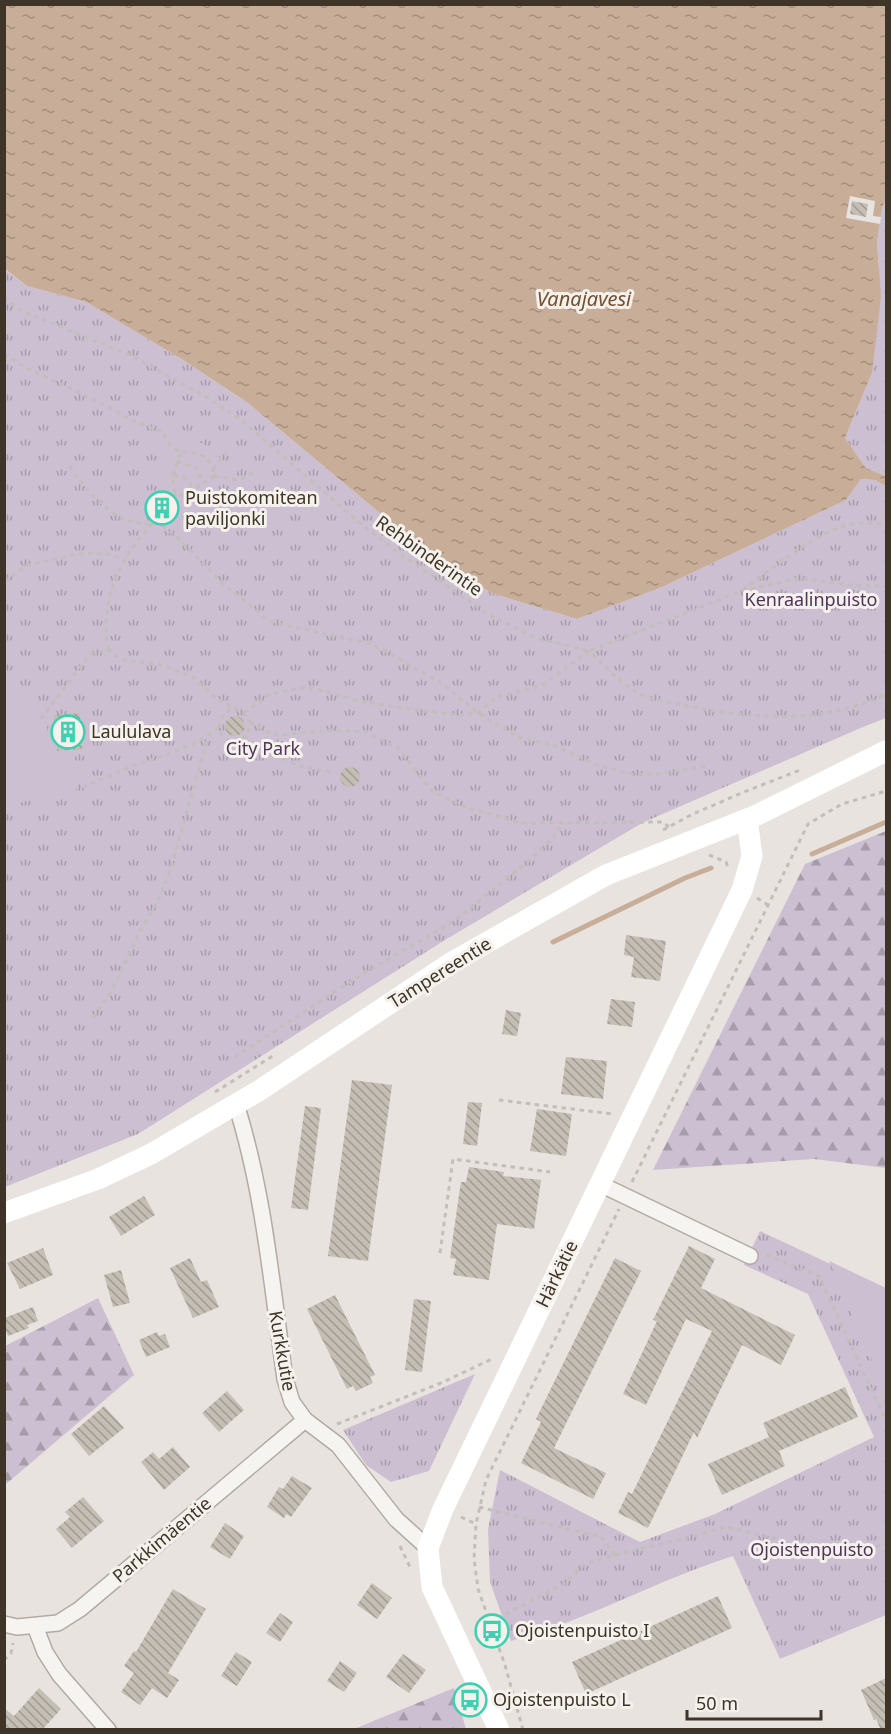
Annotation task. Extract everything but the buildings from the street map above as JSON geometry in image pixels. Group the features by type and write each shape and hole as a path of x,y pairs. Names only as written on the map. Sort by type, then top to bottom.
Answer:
{"main road":[{"name":"Tampereentie","path":"4,1213 98,1179 152,1154 260,1090 449,964 606,875 747,819 886,751"},
{"name":"Härkätie","path":"499,1730 432,1587 428,1548 436,1525 742,890 752,856 747,819"}],"street":[{"name":"Kurkkutie","path":"236,1104 248,1139 285,1379 292,1402 305,1420 338,1445 396,1519 428,1548"},
{"path":"600,1184 750,1256"},
{"name":"Parkkimäentie","path":"4,1624 17,1627 58,1623 80,1609 305,1420"},
{"path":"35,1626 45,1652 58,1674 108,1730"}],"path":[{"name":"Rehbinderintie","path":"4,297 20,310 132,356 208,398 241,420 360,523 403,556 491,616 537,638 589,651"},
{"path":"4,354 27,368 133,421 163,432 171,446 182,451 201,454 209,460 214,476"},
{"path":"176,493 174,475 182,451"},
{"path":"213,469 227,452"},
{"path":"177,461 196,468 204,483"},
{"path":"70,466 84,486 116,514 125,520 151,525"},
{"path":"176,493 180,495 194,489 214,476 239,480 255,472"},
{"path":"174,475 187,479 194,489"},
{"path":"172,497 176,493"},
{"path":"669,827 663,822 521,823 460,805 432,791 398,748 366,732 332,730 280,735 270,733 250,722 244,713 235,707 218,699 193,676 161,665 125,660 108,650 104,620 116,577 124,559 156,520 182,542 221,582 271,622 372,644 442,683 478,713 520,738 553,745 600,766 632,774 658,774 707,766"},
{"path":"741,591 812,541 826,534 852,524 886,525"},
{"path":"4,581 29,565 78,554 105,553 124,559"},
{"path":"244,713 268,695 300,688 313,688 355,700 400,708 459,715 478,713 497,697 541,686 589,651 741,591 799,578 858,586 886,586"},
{"path":"42,719 90,654 108,650"},
{"path":"589,651 620,681 640,695 715,711 782,717 818,715 873,701 886,694"},
{"path":"235,707 227,710 220,719 218,728 220,733 230,741 240,741 248,732 250,722"},
{"path":"76,790 201,741 218,728"},
{"path":"93,1018 111,992 140,931 157,903 170,871 209,735"},
{"path":"243,737 296,765 335,773"},
{"path":"523,1730 506,1665 478,1590 474,1558 476,1524 486,1480 808,824 842,804 886,791"},
{"path":"235,1057 356,978 454,921 526,863 556,834 562,822"},
{"path":"499,1100 633,1117"},
{"path":"440,1253 453,1159 550,1172"},
{"path":"750,1256 766,1255 819,1276 886,1421"},
{"path":"322,1432 341,1421 441,1383 496,1357"},
{"path":"479,1507 601,1537 615,1555"},
{"path":"489,1622 564,1584 585,1564 725,1527 836,1556 858,1554 886,1542"}],"green space":[{"path":"886,197 886,476 866,468 845,438 872,373 879,267 877,242"},
{"name":"City Park","path":"4,269 27,286 86,302 183,360 248,403 399,529 491,593 577,619 660,588 846,500 861,479 875,480 886,486 886,718 642,823 445,940 138,1134 5,1187"},
{"path":"162,436 202,443 238,472 174,512 157,496"},
{"path":"4,678 33,705 44,707 51,755 75,756 76,790 5,806"},
{"path":"886,831 886,1168 814,1159 653,1170 805,864"},
{"name":"Ojoistenpuisto","path":"760,1231 886,1290 886,1615 780,1659 733,1556 677,1576 567,1622 511,1641 490,1582 488,1529 500,1470 640,1542 715,1514 874,1437 808,1294 744,1265"},
{"path":"829,1261 886,1288 886,1393"},
{"path":"98,1298 134,1375 5,1485 5,1346"},
{"path":"475,1374 429,1471 391,1482 366,1465 343,1430"},
{"path":"454,1688 466,1729 354,1729"}],"water":[{"name":"Vanajavesi","path":"4,5 886,5 886,197 877,242 881,297 872,373 845,438 866,468 886,476 886,486 875,480 861,479 846,500 660,588 577,619 491,593 399,529 248,403 183,360 86,302 27,286 5,269"}],"pier":[{"path":"850,196 875,201 873,216 881,217 880,224 846,218"}],"waterway":[{"path":"812,854 886,822"},
{"path":"553,942 685,878 711,868"}],"place":[{"name":"Puistokomitean paviljonki","path":"162,508"},
{"name":"Laululava","path":"68,732"},
{"name":"Ojoistenpuisto I","path":"492,1631"},
{"name":"Ojoistenpuisto L","path":"470,1700"}],"park label":[{"name":"Kenraalinpuisto","path":"811,600"}]}
